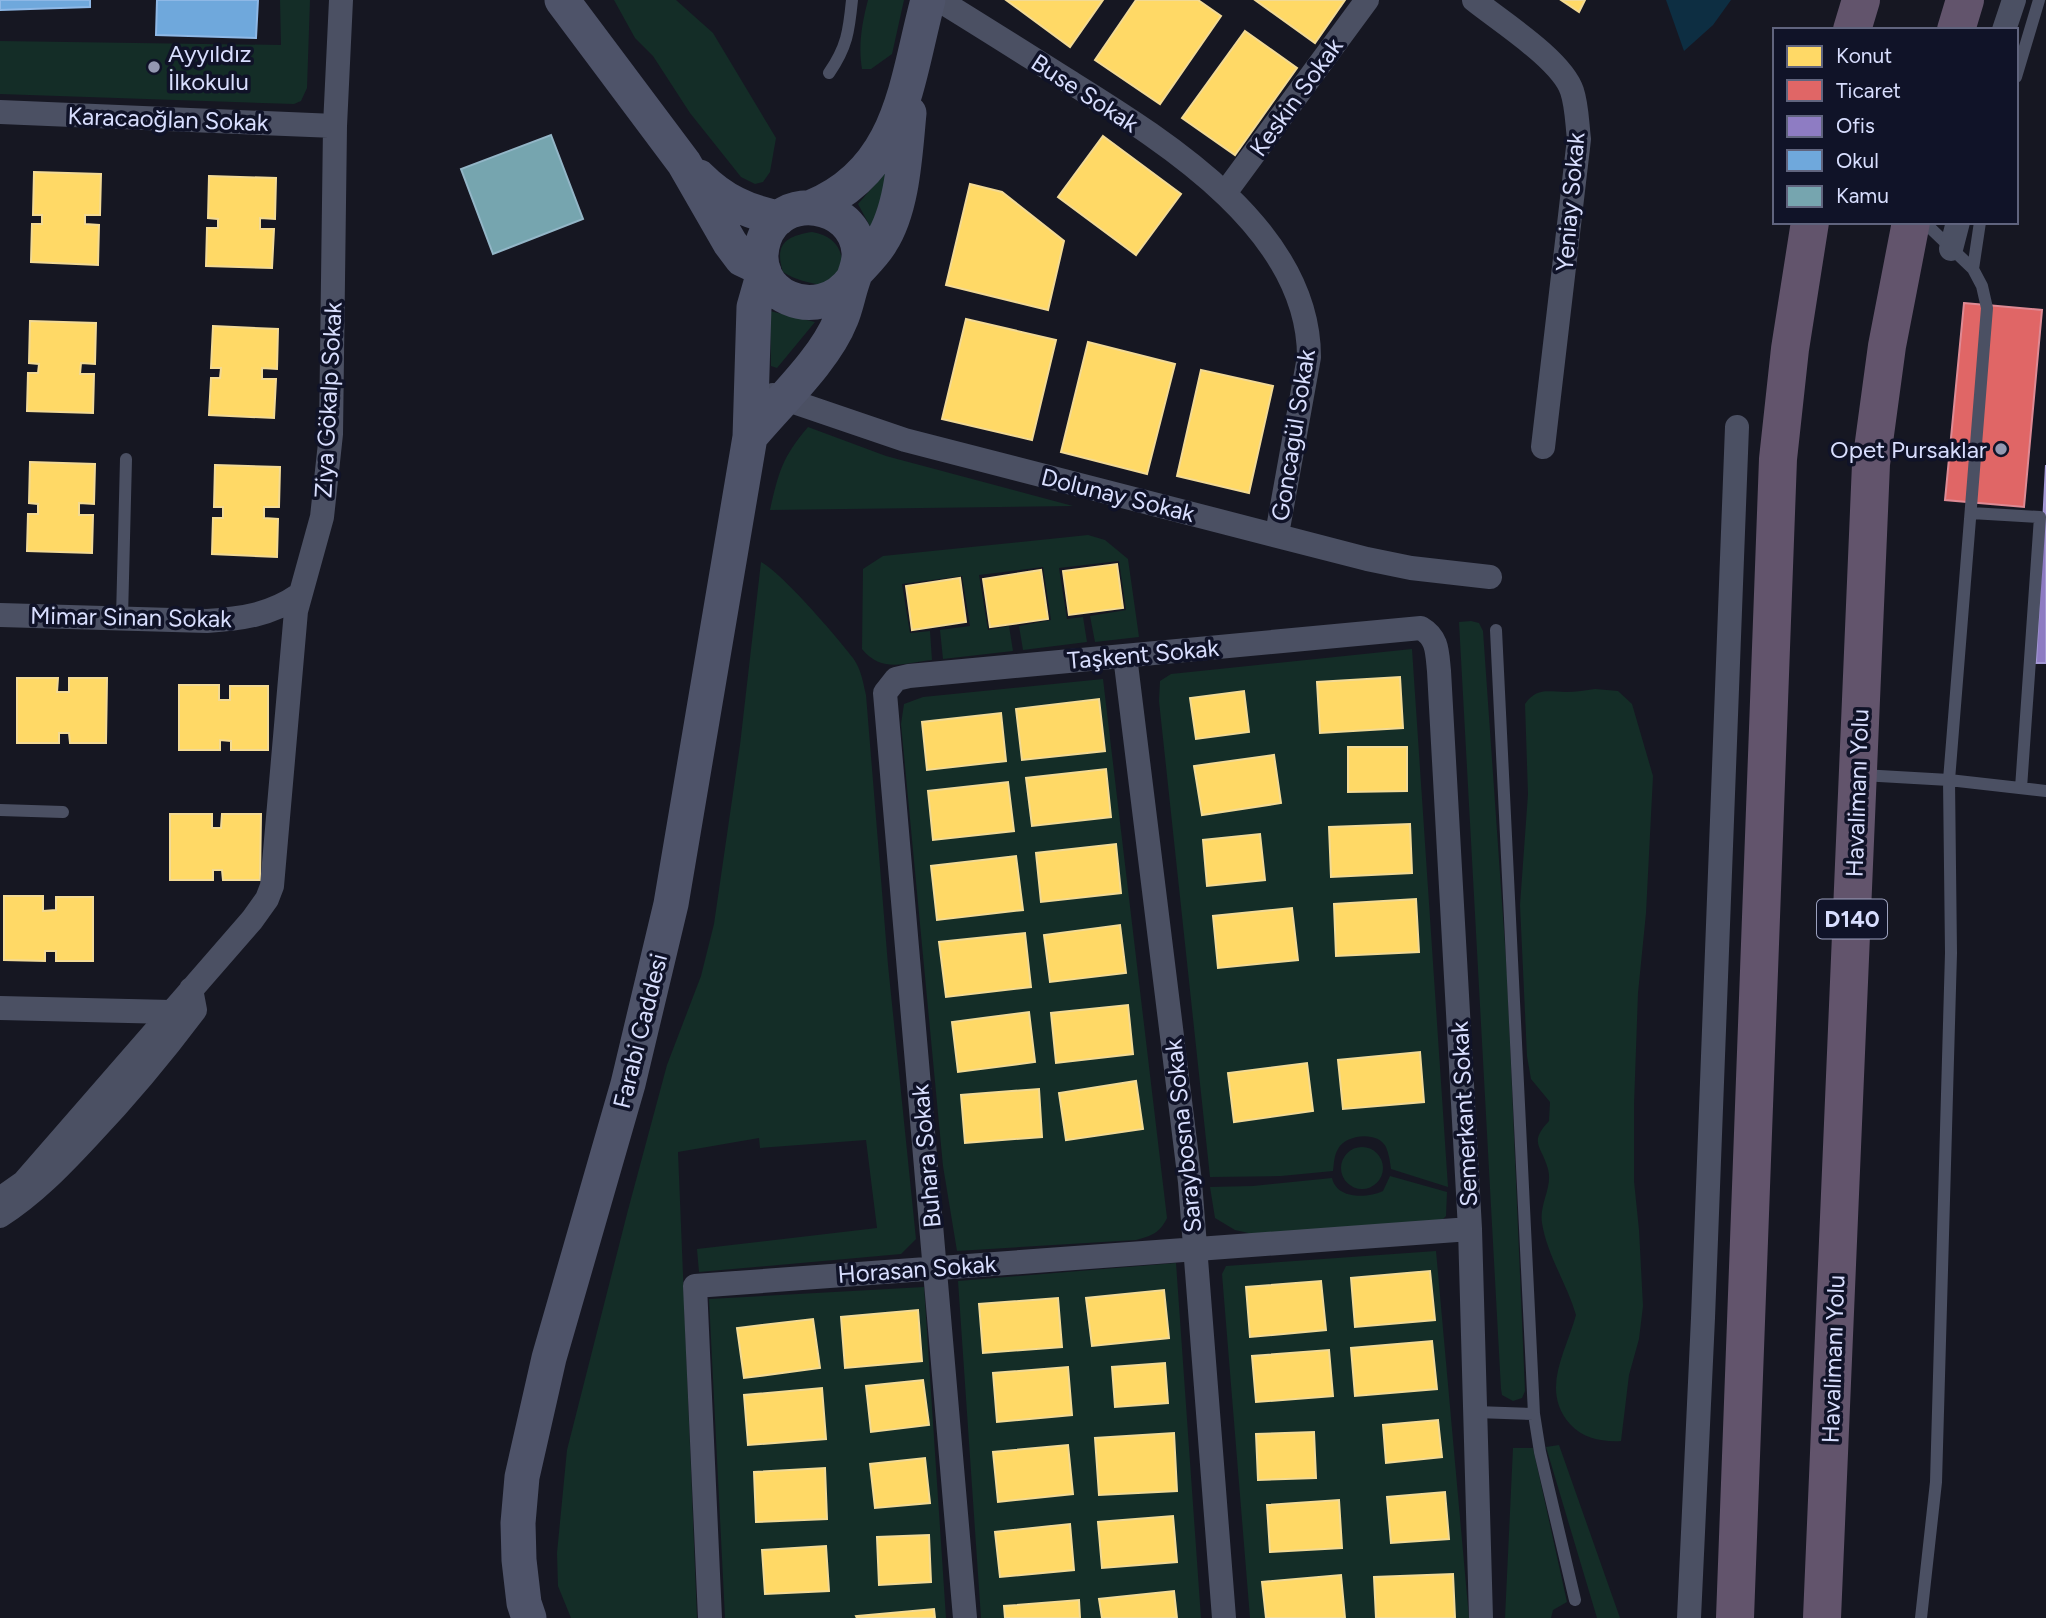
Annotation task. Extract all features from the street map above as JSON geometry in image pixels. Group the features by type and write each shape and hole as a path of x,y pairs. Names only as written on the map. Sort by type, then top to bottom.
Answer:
{"highway":[{"path":"1853,28 1861,0"},
{"path":"1957,28 1965,0"},
{"path":"1735,1618 1779,459 1790,349 1810,224"},
{"name":"Havalimanı Yolu","path":"1822,1618 1871,464 1887,346 1911,224"}],"street":[{"name":"Ziya Gökalp Sokak","path":"0,1199 24,1182 252,920 267,899 272,886 299,595 322,517 331,434 335,126 341,0"},
{"path":"562,0 684,163 730,243 742,259 764,271"},
{"path":"918,44 902,170 894,212 882,242 840,293 827,301 813,304 788,299 770,282 764,271 761,260 764,240 779,218 790,211 812,207 840,194 855,182 880,153 892,131 902,102 928,0"},
{"name":"Buse Sokak","path":"939,0 1163,143 1226,193"},
{"name":"Keskin Sokak","path":"1226,193 1367,0"},
{"name":"Yeniay Sokak","path":"1474,0 1565,75 1572,90 1577,116 1579,139 1543,447"},
{"path":"2005,28 2014,0"},
{"name":"Karacaoğlan Sokak","path":"0,112 335,126"},
{"path":"684,163 729,201 760,214 779,218"},
{"name":"Goncagül Sokak","path":"1226,193 1262,235 1282,265 1296,290 1309,335 1307,368 1277,534"},
{"path":"768,393 802,377 830,340 841,319 854,276 859,253 850,228 837,215 812,207"},
{"path":"1951,249 1957,224"},
{"name":"Farabi Caddesi","path":"529,1618 524,1603 519,1560 518,1523 522,1477 549,1359 628,1084 671,904 750,437 768,393 754,307 764,271"},
{"name":"Dolunay Sokak","path":"768,393 905,440 1367,559 1411,568 1490,577"},
{"path":"1689,1618 1737,427"},
{"name":"Mimar Sinan Sokak","path":"0,615 207,621 240,619 265,613 299,595"},
{"name":"Semerkant Sokak","path":"1410,629 1421,628 1431,634 1436,643 1438,657 1470,1229 1481,1618"},
{"name":"Taşkent Sokak","path":"885,693 895,679 909,676 1410,629"},
{"name":"Saraybosna Sokak","path":"1125,656 1190,1182 1224,1618"},
{"name":"Buhara Sokak","path":"885,693 965,1618"},
{"path":"0,1216 44,1183 114,1109 170,1044 195,1010 191,989"},
{"path":"0,1008 171,1012"},
{"name":"Horasan Sokak","path":"710,1618 695,1286 1470,1229"}],"lane":[{"path":"829,73 841,55 849,32 852,0"},
{"path":"2018,70 2039,0"},
{"path":"1921,1618 1936,1482 1951,953 1949,780 1987,308 1982,286 1973,269 1926,224"},
{"path":"1973,269 1980,224"},
{"path":"122,618 125,459"},
{"path":"1970,513 2040,517 2021,788"},
{"path":"1496,630 1534,1413 1540,1452 1575,1600"},
{"path":"1858,775 1949,780 2046,791"},
{"path":"0,810 63,812"},
{"path":"1476,1412 1534,1413"}],"green space":[{"name":"Ayyıldız İlkokulu","path":"280,0 310,0 307,88 301,101 294,104 0,94 0,41 281,45"},
{"path":"614,0 676,0 713,33 776,138 770,172 763,182 755,184 741,177 690,113 653,56 635,38"},
{"path":"868,0 904,0 892,54 871,69 862,69 861,34"},
{"path":"892,165 871,228 858,204"},
{"path":"812,232 826,236 836,244 841,255 842,269 823,285 802,281 783,272 780,255 784,243 795,236"},
{"path":"770,311 815,322 777,368 771,366"},
{"path":"808,427 886,456 1073,506 770,510 783,466 792,448"},
{"path":"1088,535 1105,540 1128,559 1139,637 1095,642 1090,616 1126,610 1119,561 1059,568 1067,619 1083,617 1087,642 1023,650 1019,626 1051,620 1043,567 979,575 988,630 1009,626 1013,651 943,659 940,630 970,626 962,576 902,584 910,633 930,631 932,660 885,664 862,649 863,569 883,556"},
{"path":"761,562 795,591 835,636 856,662 864,685 888,965 916,1239 901,1254 699,1272 697,1249 877,1228 866,1140 760,1148 759,1138 678,1152 697,1618 571,1618 558,1586 557,1553 567,1450 667,1065 701,976 714,924 740,745"},
{"path":"1459,622 1479,623 1483,631 1507,974 1525,1391 1522,1398 1513,1401 1502,1395 1501,1389"},
{"path":"1412,649 1448,1187 1391,1169 1389,1155 1382,1142 1376,1138 1362,1136 1342,1144 1336,1154 1333,1171 1281,1176 1210,1177 1159,701 1160,681 1171,674"},
{"path":"1103,679 1167,1218 1154,1233 1136,1240 957,1251 943,1166 901,724 904,704 923,697"},
{"path":"1595,689 1618,691 1632,704 1653,776 1646,913 1638,993 1634,1105 1634,1181 1643,1306 1639,1339 1629,1375 1621,1441 1600,1440 1575,1429 1561,1411 1557,1398 1558,1371 1576,1315 1548,1247 1542,1223 1549,1176 1538,1140 1549,1121 1550,1102 1531,1079 1527,1056 1520,905 1528,794 1525,704 1538,693"},
{"path":"1362,1147 1377,1153 1383,1168 1377,1183 1362,1189 1347,1183 1341,1168 1347,1153"},
{"path":"1390,1176 1447,1192 1446,1216 1441,1221 1253,1234 1235,1230 1215,1218 1210,1187 1253,1186 1332,1178 1335,1185 1346,1194 1362,1196 1383,1191"},
{"path":"1436,1251 1469,1618 1250,1618 1222,1274 1226,1266"},
{"path":"1176,1263 1201,1618 981,1618 958,1281"},
{"path":"924,1287 946,1618 725,1618 709,1299"},
{"path":"1559,1445 1620,1618 1597,1618 1546,1447"},
{"path":"1513,1448 1533,1448 1567,1602 1553,1610 1551,1618 1505,1618"}],"water":[{"path":"1666,0 1731,0 1713,25 1684,51"}],"building: Konut":[{"path":"1006,0 1103,0 1070,47"},
{"path":"1136,0 1198,0 1221,16 1160,104 1095,60"},
{"path":"1255,0 1345,0 1315,43"},
{"path":"1561,0 1585,0 1579,12"},
{"path":"1245,31 1297,68 1235,155 1182,118"},
{"path":"1103,136 1181,194 1136,255 1058,197"},
{"path":"34,172 101,174 100,215 85,215 85,224 99,225 98,265 31,262 32,224 42,224 42,215 33,215"},
{"path":"209,176 276,178 275,219 260,218 260,229 274,229 272,268 206,266 207,228 218,228 218,219 208,218"},
{"path":"970,184 1002,192 1064,241 1048,310 946,285"},
{"path":"966,319 1056,340 1032,440 942,419"},
{"path":"30,321 96,323 95,364 81,363 80,374 94,374 93,413 27,411 28,373 38,373 39,364 29,363"},
{"path":"213,326 278,329 277,369 262,368 262,379 276,379 274,418 209,415 211,378 220,378 221,368 211,368"},
{"path":"1088,342 1175,364 1147,474 1061,452"},
{"path":"1201,370 1273,386 1249,493 1177,476"},
{"path":"30,462 95,464 94,504 79,503 79,515 93,515 92,553 27,551 28,514 38,514 38,504 29,503"},
{"path":"215,465 280,467 279,507 264,507 264,518 278,519 277,557 212,554 213,518 223,518 223,507 214,507"},
{"path":"1117,564 1123,608 1069,615 1063,571"},
{"path":"1041,570 1048,619 990,627 983,579"},
{"path":"960,578 966,622 912,630 906,586"},
{"path":"1400,677 1403,728 1320,733 1317,682"},
{"path":"17,678 58,678 57,692 69,692 69,678 107,678 106,743 70,743 69,733 59,733 59,743 17,743"},
{"path":"179,685 219,685 219,700 230,700 230,686 268,686 268,750 231,750 231,741 220,740 220,750 179,750"},
{"path":"1244,691 1249,732 1196,739 1190,698"},
{"path":"1099,699 1105,751 1022,760 1016,709"},
{"path":"1001,713 1006,761 927,770 922,722"},
{"path":"1348,747 1407,747 1407,791 1348,792"},
{"path":"1274,755 1281,803 1202,815 1194,766"},
{"path":"1106,769 1111,817 1032,826 1026,778"},
{"path":"1008,782 1014,831 933,840 928,791"},
{"path":"170,814 212,814 212,828 221,828 222,814 261,814 260,880 223,880 222,870 213,870 213,880 170,880"},
{"path":"1410,824 1412,873 1331,877 1329,827"},
{"path":"1260,834 1265,880 1207,886 1203,840"},
{"path":"1116,844 1121,893 1041,902 1036,853"},
{"path":"1016,856 1023,910 937,920 931,866"},
{"path":"4,896 43,896 43,911 56,910 56,897 93,897 93,961 56,961 56,951 45,951 45,961 4,960"},
{"path":"1416,899 1419,952 1336,956 1334,904"},
{"path":"1292,908 1298,960 1218,968 1213,916"},
{"path":"1120,925 1126,973 1050,982 1044,935"},
{"path":"1025,933 1031,987 946,997 939,942"},
{"path":"1128,1005 1133,1054 1056,1063 1051,1013"},
{"path":"1029,1012 1035,1062 958,1072 952,1022"},
{"path":"1420,1052 1424,1102 1343,1109 1338,1060"},
{"path":"1307,1063 1313,1111 1234,1122 1228,1073"},
{"path":"1136,1081 1143,1129 1066,1140 1059,1093"},
{"path":"1039,1089 1042,1137 965,1143 961,1095"},
{"path":"1430,1271 1435,1320 1355,1327 1351,1278"},
{"path":"1321,1281 1326,1330 1250,1337 1246,1287"},
{"path":"1164,1290 1169,1338 1092,1346 1086,1298"},
{"path":"1058,1298 1062,1347 983,1353 979,1304"},
{"path":"918,1310 922,1361 845,1368 841,1317"},
{"path":"813,1319 820,1368 744,1378 737,1328"},
{"path":"1432,1341 1437,1389 1355,1396 1351,1348"},
{"path":"1329,1350 1333,1396 1256,1402 1252,1356"},
{"path":"1165,1363 1168,1403 1115,1407 1112,1367"},
{"path":"1068,1367 1072,1415 997,1422 993,1373"},
{"path":"923,1380 929,1425 871,1432 866,1386"},
{"path":"822,1388 826,1439 748,1445 744,1395"},
{"path":"1438,1420 1442,1457 1386,1463 1383,1425"},
{"path":"1314,1432 1316,1478 1258,1480 1256,1434"},
{"path":"1174,1433 1177,1491 1099,1495 1095,1438"},
{"path":"1068,1445 1073,1494 998,1502 993,1452"},
{"path":"925,1458 930,1503 875,1508 870,1464"},
{"path":"825,1468 827,1519 756,1522 754,1472"},
{"path":"1445,1492 1449,1539 1391,1543 1387,1497"},
{"path":"1339,1500 1342,1548 1270,1552 1267,1505"},
{"path":"1173,1516 1177,1562 1102,1568 1098,1522"},
{"path":"1070,1524 1074,1570 1000,1577 995,1532"},
{"path":"929,1535 931,1582 879,1585 877,1537"},
{"path":"826,1546 829,1591 765,1594 762,1550"},
{"path":"1453,1574 1455,1618 1376,1618 1374,1577"},
{"path":"1341,1575 1345,1618 1266,1618 1262,1582"},
{"path":"1174,1591 1177,1618 1102,1618 1099,1599"},
{"path":"1079,1600 1080,1618 1005,1618 1004,1606"},
{"path":"934,1609 935,1618 856,1616"}],"building: Ticaret":[{"path":"1964,303 2042,310 2024,507 1945,500"}],"building: Ofis":[{"path":"2046,465 2046,663 2036,663"}],"building: Okul":[{"path":"0,0 90,0 90,7 0,10"},
{"path":"157,0 258,0 256,38 156,35"}],"building: Kamu":[{"path":"551,135 583,219 493,254 461,169"}],"place":[{"name":"Ayyıldız İlkokulu","path":"154,67"},
{"name":"Opet Pursaklar","path":"2001,449"}]}
